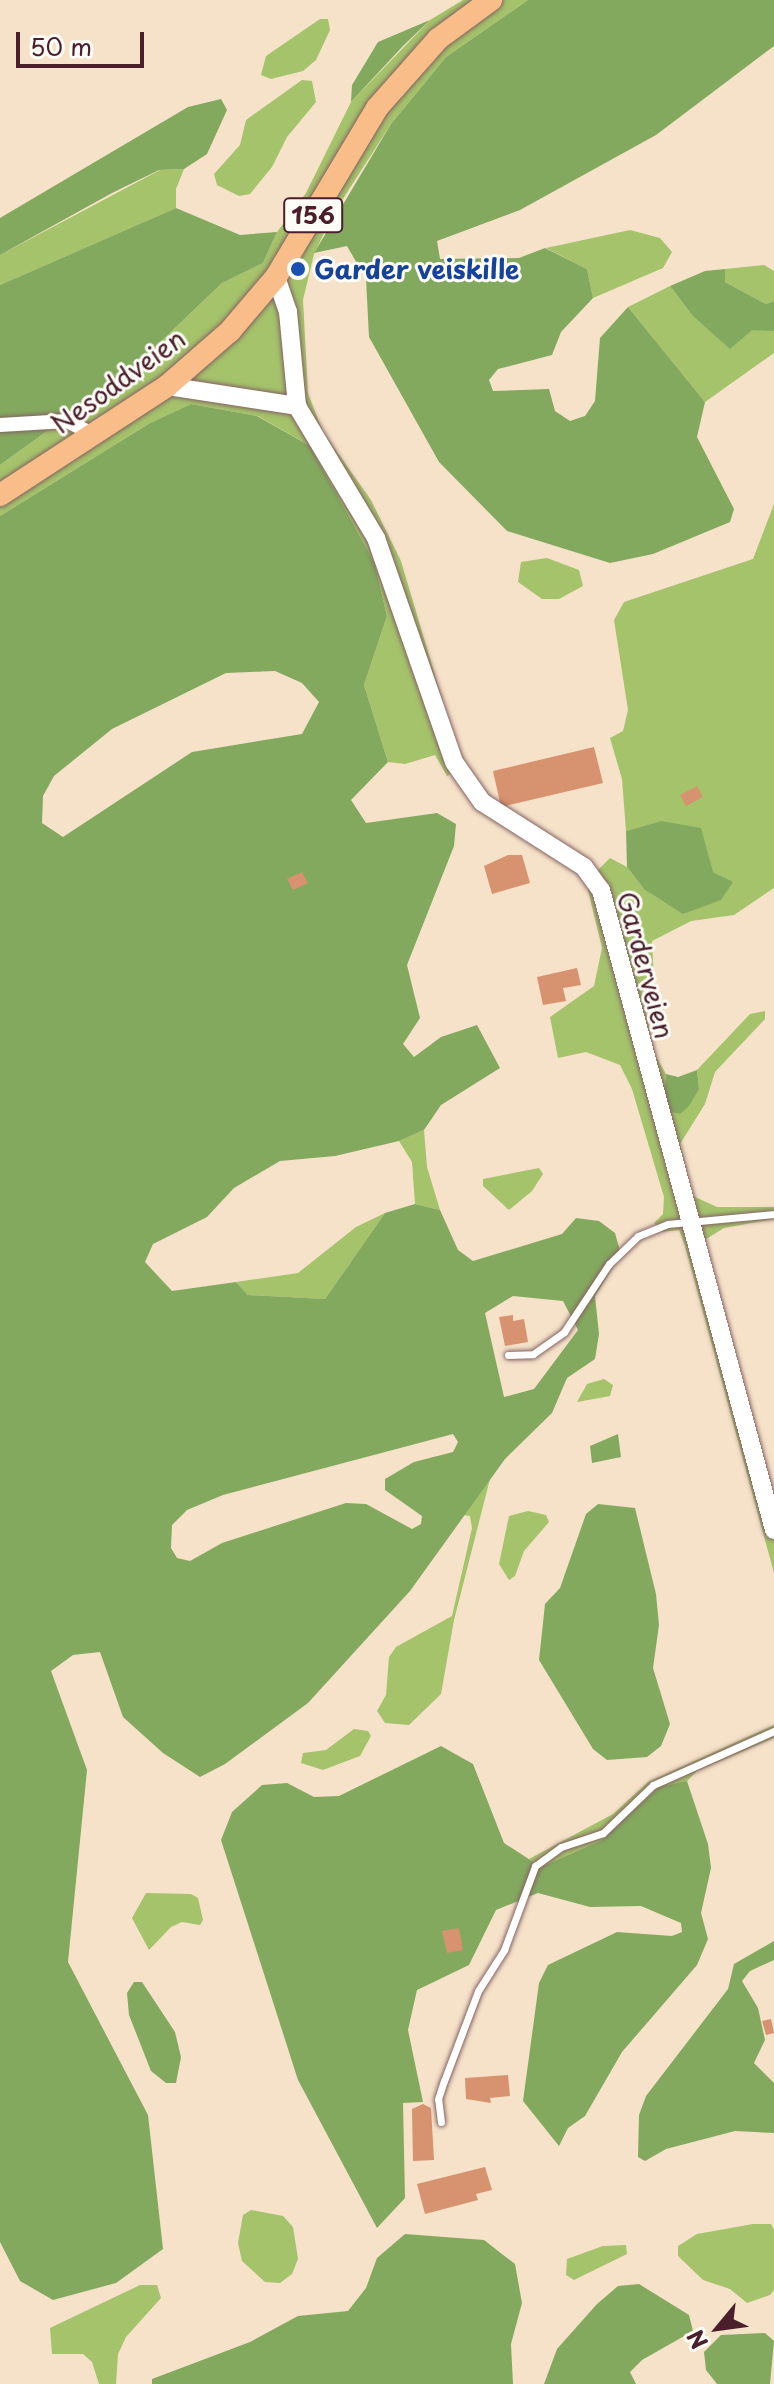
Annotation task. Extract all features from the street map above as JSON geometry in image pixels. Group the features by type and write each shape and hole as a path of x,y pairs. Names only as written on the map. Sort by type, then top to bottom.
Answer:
{"main road":[{"name":"Nesoddveien","path":"0,495 167,386 230,331 276,277 377,108 438,39 491,0"}],"street":[{"name":"Garderveien","path":"276,277 288,312 297,406 376,538 440,729 467,786 499,813 584,867 601,890 774,1530"},
{"path":"167,386 297,406"},
{"path":"0,425 67,421 94,435"}],"lane":[{"path":"508,1355 533,1354 564,1332 609,1264 638,1236 668,1224 690,1225 774,1214"},
{"path":"441,2122 438,2099 444,2081 481,1985 504,1950 535,1866 561,1847 603,1833 653,1785 774,1731"}],"green space":[{"path":"463,0 528,0 446,57 391,124 332,216 314,254 303,300 308,393 323,432 371,500 401,561 458,753 467,765 447,776 435,755 405,764 388,762 364,685 387,616 374,562 310,446 258,416 191,404 150,423 0,516 0,465 129,372 222,283 263,263 277,232 306,193 351,102 430,20"},
{"path":"528,0 774,0 774,46 656,135 520,210 437,241 440,259 519,258 545,248 587,269 593,298 561,332 552,355 498,369 489,380 493,391 549,389 555,411 570,421 585,416 595,401 600,338 628,307 705,402 697,437 734,509 730,522 653,554 610,563 507,531 439,462 369,337 366,279 347,246 314,253 391,124 446,57"},
{"path":"320,19 328,19 330,30 316,60 303,71 271,79 261,75 266,56"},
{"path":"430,20 351,102 352,85 378,42"},
{"path":"302,80 312,81 316,102 287,137 272,167 250,194 239,196 217,185 214,174 240,145 246,120"},
{"path":"221,99 227,110 207,154 184,169 159,170 0,255 0,218 188,107"},
{"path":"184,169 176,189 176,208 0,285 0,255 160,170"},
{"path":"176,208 240,235 277,232 263,263 222,283 129,372 0,465 0,285"},
{"path":"630,230 660,238 672,252 663,268 593,298 587,269 546,248"},
{"path":"764,265 774,271 774,301 766,304 725,282 725,269"},
{"path":"725,269 725,282 766,304 774,301 774,331 752,330 730,349 692,315 670,286 705,271"},
{"path":"670,286 692,315 774,331 774,353 705,402 628,307"},
{"path":"191,404 257,416 310,446 374,562 387,616 364,685 388,762 351,800 366,823 437,813 456,824 454,846 407,965 420,1018 403,1044 414,1057 441,1037 477,1025 500,1068 441,1105 424,1130 399,1141 335,1156 280,1161 234,1188 207,1217 153,1244 145,1262 172,1291 236,1282 248,1295 325,1299 385,1213 415,1204 440,1210 458,1250 473,1261 562,1234 576,1218 599,1221 615,1233 621,1254 595,1296 599,1334 595,1359 567,1378 552,1413 505,1459 410,1591 308,1703 225,1764 200,1777 163,1753 123,1717 100,1652 73,1655 51,1671 87,1770 68,1962 148,2115 163,2249 116,2283 53,2300 20,2281 0,2242 0,516 150,423","holes":["275,671 302,683 319,702 302,734 192,752 63,837 42,823 43,796 54,776 112,729 226,673","513,1296 563,1301 578,1330 534,1389 504,1397 485,1313","453,1434 458,1442 453,1452 414,1462 385,1479 385,1490 422,1516 421,1524 412,1529 366,1504 346,1503 222,1543 190,1561 177,1558 171,1548 172,1525 187,1510 223,1495"]},
{"path":"774,504 774,888 734,915 691,921 652,941 654,980 642,993 655,1055 666,1074 664,1097 699,1089 697,1070 750,1014 765,1011 765,1019 715,1072 705,1104 680,1144 693,1196 717,1207 774,1207 774,1219 724,1228 703,1241 774,1493 774,1573 685,1246 679,1230 662,1232 654,1223 663,1214 664,1197 632,1089 620,1065 586,1052 558,1058 550,1017 594,986 602,948 586,882 610,858 627,867 644,889 733,883 713,872 662,821 626,831 622,779 610,738 623,731 628,710 614,620 624,602 753,559"},
{"path":"547,558 579,570 583,586 559,599 542,599 518,582 521,562"},
{"path":"661,821 701,828 713,872 733,882 721,900 683,914 644,889 627,867 626,831"},
{"path":"697,1070 699,1089 689,1106 680,1114 669,1111 664,1097 666,1074 678,1077"},
{"path":"424,1130 427,1167 440,1210 415,1204 412,1162 399,1141"},
{"path":"539,1168 543,1174 532,1191 509,1210 483,1186 483,1179"},
{"path":"385,1213 325,1299 248,1295 236,1282 298,1273 356,1227"},
{"path":"604,1379 613,1385 610,1396 577,1402 587,1384"},
{"path":"618,1434 621,1457 592,1463 590,1446"},
{"path":"490,1479 454,1620 441,1694 409,1725 385,1723 377,1711 386,1695 389,1657 396,1647 452,1616 472,1528 470,1516 463,1515"},
{"path":"598,1504 635,1508 656,1594 659,1625 653,1668 670,1724 661,1746 647,1757 607,1760 593,1749 539,1660 545,1604 560,1588 586,1514"},
{"path":"528,1511 546,1515 549,1522 524,1551 515,1576 509,1580 499,1564 509,1516"},
{"path":"774,1725 774,1738 697,1771 687,1781 659,1788 602,1840 541,1867 529,1859 613,1814 648,1782"},
{"path":"354,1729 368,1731 371,1736 360,1756 323,1770 301,1763 303,1753 326,1750"},
{"path":"441,1746 473,1764 504,1843 541,1867 602,1840 659,1787 687,1781 708,1844 711,1868 701,1913 708,1939 697,1965 622,2052 585,2116 568,2128 559,2146 523,2101 539,1983 548,1965 617,1932 672,1936 682,1932 681,1923 641,1906 590,1907 538,1893 496,1910 469,1965 417,1990 408,2030 423,2102 403,2103 405,2198 377,2228 298,2080 221,1840 232,1812 262,1785 287,1783 314,1797 339,1796"},
{"path":"146,1893 191,1894 198,1898 203,1920 200,1925 182,1922 171,1927 149,1950 132,1918"},
{"path":"774,1941 774,1960 750,1971 742,1981 758,2008 765,2040 754,2063 774,2083 774,2133 735,2131 666,2149 645,2161 638,2157 639,2115 646,2096 728,1989 734,1964"},
{"path":"134,1982 142,1982 175,2032 181,2057 176,2083 166,2083 151,2071 129,2015 127,1993"},
{"path":"251,2210 283,2216 293,2227 298,2259 292,2274 280,2283 265,2282 242,2261 238,2243 243,2215"},
{"path":"753,2224 771,2224 774,2230 774,2290 770,2295 747,2303 730,2289 703,2280 678,2256 678,2246 697,2234"},
{"path":"405,2234 484,2240 515,2264 522,2303 511,2344 513,2384 152,2384 152,2379 250,2342 298,2316 348,2311 366,2288 377,2258"},
{"path":"626,2245 627,2254 574,2280 566,2275 567,2259 603,2246"},
{"path":"639,2284 689,2315 693,2331 642,2360 630,2372 636,2384 544,2384 557,2349 597,2304 618,2286"},
{"path":"140,2285 157,2285 161,2298 126,2337 118,2354 116,2384 99,2384 92,2362 83,2354 52,2354 50,2328"},
{"path":"765,2333 774,2341 770,2384 717,2384 706,2370 704,2352 721,2335"}],"building":[{"path":"594,747 603,783 501,807 493,771"},
{"path":"697,786 703,797 686,806 680,795"},
{"path":"508,855 522,855 530,883 492,894 484,866"},
{"path":"302,872 308,883 293,890 287,879"},
{"path":"577,968 581,985 563,988 566,1001 543,1005 537,977"},
{"path":"513,1315 513,1321 524,1319 528,1342 505,1346 499,1317"},
{"path":"459,1928 463,1950 447,1953 442,1931"},
{"path":"771,2019 774,2033 766,2035 762,2021"},
{"path":"508,2075 510,2096 490,2098 491,2103 466,2099 465,2078"},
{"path":"423,2104 431,2108 434,2160 413,2161 412,2109"},
{"path":"485,2167 492,2190 476,2194 478,2200 425,2214 417,2184"}],"place":[{"name":"Garder veiskille","path":"298,269"}]}
